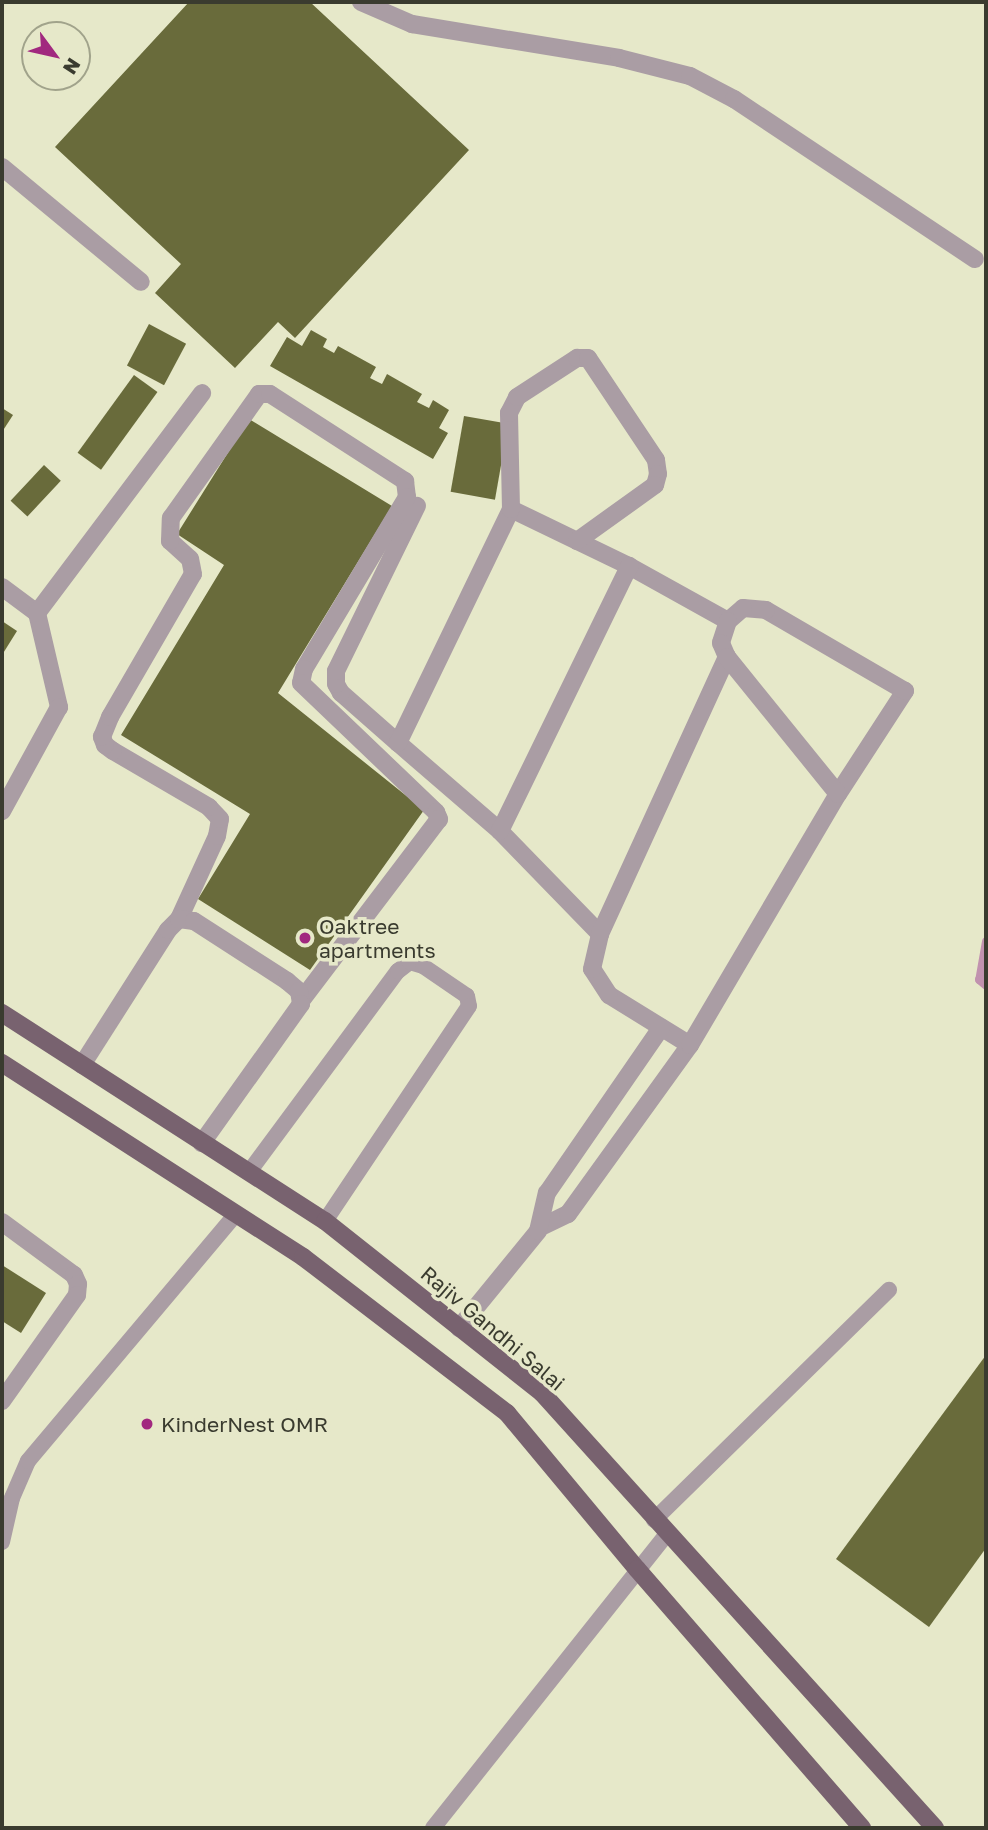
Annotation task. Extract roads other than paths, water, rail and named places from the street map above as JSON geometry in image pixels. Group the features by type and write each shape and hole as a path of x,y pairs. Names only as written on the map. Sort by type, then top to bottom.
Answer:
{"main road":[{"name":"Rajiv Gandhi Salai","path":"2,1013 325,1221 542,1393 933,1827"},
{"path":"2,1063 303,1257 506,1413 637,1569 862,1828"}],"street":[{"path":"362,2 412,24 619,58 690,76 734,99 975,259"},
{"path":"2,167 141,282"},
{"path":"398,743 511,509 509,413 517,397 577,358 588,358 656,460 658,474 655,485 577,541"},
{"path":"37,613 202,393"},
{"path":"82,1065 168,930 179,919 217,836 220,819 216,811 113,751 102,737 110,717 193,574 190,559 170,541 171,519 258,394 270,394 405,481 407,498 304,669 302,683 436,812 439,819 303,998 293,1017 202,1143"},
{"path":"418,506 336,671 336,684 341,693 500,831 600,934"},
{"path":"511,509 629,566 728,621"},
{"path":"500,831 629,566"},
{"path":"2,587 37,613 59,708 2,811"},
{"path":"459,1328 541,1227 568,1214 690,1045 838,794 905,691 766,610 753,606 743,608 728,621 721,643 727,657 838,794"},
{"path":"690,1045 609,995 592,969 600,934 727,657"},
{"path":"179,919 194,921 276,974 299,991 303,998"},
{"path":"541,1227 547,1193 662,1028"},
{"path":"2,1222 74,1275 78,1284 77,1295 2,1401"}],"lane":[{"path":"249,1172 398,971 410,962 423,966 467,996 469,1006 325,1221"},
{"path":"2,1542 12,1498 28,1461 236,1214"},
{"path":"654,1520 889,1290"},
{"path":"433,1828 667,1534"}],"waterway":[{"path":"986,941 979,979 986,985"}],"place":[{"name":"Oaktree apartments","path":"305,938"},
{"name":"KinderNest OMR","path":"147,1424"}]}
